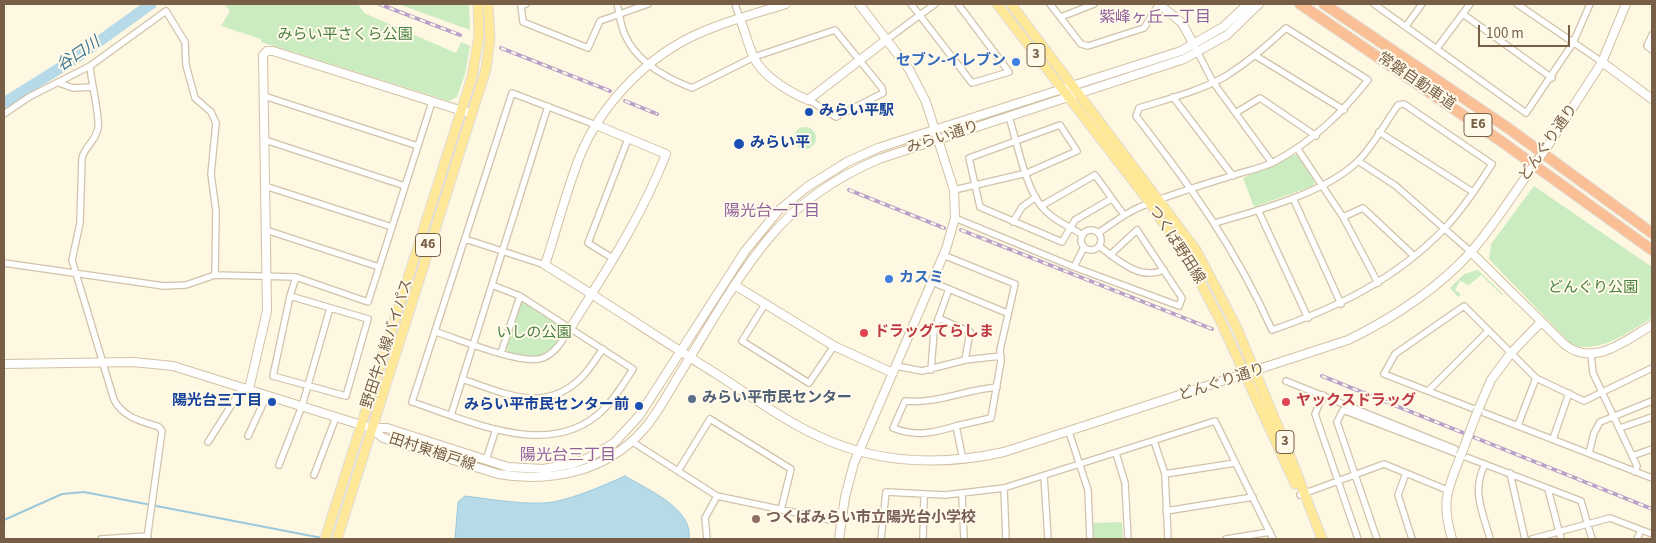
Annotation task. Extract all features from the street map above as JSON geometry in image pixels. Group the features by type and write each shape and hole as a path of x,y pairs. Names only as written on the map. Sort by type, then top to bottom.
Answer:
{"highway":[{"name":"常磐自動車道","path":"1300,4 1498,139 1652,250"},
{"name":"常磐自動車道","path":"1324,4 1508,128 1652,233"}],"main road":[{"name":"野田牛久線バイパス","path":"325,539 461,111 478,50 478,4"},
{"name":"野田牛久線バイパス","path":"336,539 472,114 487,61 490,39 488,4"},
{"name":"つくば野田線","path":"997,4 1150,203 1199,279 1311,512 1322,539"},
{"name":"つくば野田線","path":"1011,4 1196,250 1210,274 1255,372 1302,494"}],"street":[{"path":"4,114 29,97 90,66 166,11 168,4"},
{"path":"526,4 521,6 522,22 588,48 600,21 648,4"},
{"path":"617,4 623,33 631,46 649,64 666,76 692,88 754,58 835,30 884,93 880,97 836,118 774,80 760,67 754,58 735,4"},
{"path":"465,239 545,265 580,156 596,126 626,86 649,64 689,38 786,4"},
{"path":"839,539 847,484 859,451 943,256 955,218 954,190 935,129 918,84 858,4"},
{"path":"911,4 972,83 1009,72 958,4"},
{"path":"809,100 935,4"},
{"path":"1050,4 1081,44 1088,46 1144,28 1159,4 1182,23 1194,45"},
{"path":"1061,17 1094,4"},
{"name":"みらい通り","path":"681,352 745,251 767,224 788,202 807,187 847,162 878,148 1194,45 1223,27 1248,4"},
{"name":"みらい通り","path":"690,358 736,286 774,232 791,214 821,190 848,173 879,159 1069,98 1198,53 1227,35 1259,4"},
{"path":"1374,4 1526,113 1552,78 1573,43 1590,6 1583,4"},
{"path":"1406,26 1422,4"},
{"path":"1437,48 1470,4"},
{"path":"1517,4 1652,99"},
{"name":"どんぐり通り","path":"545,265 690,358 818,436 859,451 908,460 963,460 1004,452 1325,349 1370,329 1421,296 1471,252 1549,144 1602,62 1626,4"},
{"path":"166,11 185,42 186,65 195,98 212,112 216,123 211,174 216,212 215,275"},
{"path":"1463,14 1552,78"},
{"path":"1098,233 1124,215 1150,203 1160,200 1192,189 1272,163 1316,136 1344,110 1368,80 1286,28 1256,56 1213,82 1139,108 1136,116 1192,189 1215,223 1254,290 1272,330 1342,304 1378,283 1414,256 1446,228 1492,164 1404,104 1398,105 1358,161 1321,186 1293,198 1215,223"},
{"path":"1652,35 1647,46 1652,50"},
{"path":"208,442 246,388 267,311 263,55 267,50 472,114"},
{"path":"1198,53 1213,82 1272,163"},
{"path":"1256,56 1344,110"},
{"path":"90,66 98,126 95,139 84,151 82,158 80,222 72,260 101,362 118,408 131,417 159,427 162,431 147,538 101,539"},
{"path":"59,83 72,88 92,87"},
{"path":"436,332 526,360 544,357 558,348 571,327 614,259 654,187 666,154 512,93 412,402 525,436 544,436 577,426 603,410 618,393 633,369 571,327 520,296 492,285"},
{"path":"264,96 418,146"},
{"path":"1173,97 1233,176"},
{"path":"1236,112 1260,98 1316,136"},
{"path":"4,263 164,286 186,285 215,275 296,277 368,302 432,102"},
{"path":"451,415 548,106"},
{"path":"1009,117 1026,172 1041,206 1083,235"},
{"path":"954,190 976,184 1026,172 1077,151 1060,125 969,158 976,184 980,207 1062,242 1069,227 1076,220 1112,198"},
{"path":"1379,132 1473,192"},
{"path":"614,259 588,243 628,139"},
{"path":"265,140 405,186"},
{"path":"1297,148 1343,218 1378,283"},
{"path":"1358,161 1396,186 1446,228 1541,322 1577,353 1591,355 1605,352 1652,325"},
{"path":"1041,206 1095,175 1124,215"},
{"path":"265,186 392,227"},
{"path":"1013,222 1022,206 1036,197"},
{"path":"1293,198 1342,304"},
{"path":"1343,218 1363,208 1414,256"},
{"path":"1258,210 1308,318"},
{"path":"955,218 1074,267 1180,306 1182,298 1136,230 1110,255"},
{"path":"266,230 379,267"},
{"path":"1083,235 1092,230 1098,233 1101,238 1099,246"},
{"path":"1074,267 1084,247 1083,235"},
{"path":"1084,247 1090,250 1099,246"},
{"path":"1099,246 1128,268 1155,274 1164,270"},
{"path":"943,256 1015,284 1000,350 997,388 991,418 924,434 905,433 893,428 905,401 924,402 962,392 997,388"},
{"path":"290,296 368,319 346,396 273,376 290,296 296,277"},
{"path":"932,282 1007,313"},
{"path":"736,286 834,346 894,369 931,370 965,360 1001,356"},
{"path":"931,370 931,348 938,318 949,289"},
{"path":"501,353 520,296"},
{"path":"765,304 742,341 809,383 834,346"},
{"path":"1652,368 1584,401 1536,378 1464,306 1395,354 1384,374 1652,478"},
{"path":"279,465 302,406 330,308"},
{"path":"938,318 970,332 965,360"},
{"path":"1452,539 1445,510 1447,490 1478,410 1491,380 1511,353 1541,322"},
{"path":"1428,390 1488,331"},
{"path":"462,379 522,398 546,398 572,386 583,376 603,349"},
{"name":"田村東楢戸線","path":"371,428 386,428 486,460 519,468 543,469 572,464 600,452 614,443 639,416 681,352"},
{"path":"1591,355 1593,373 1637,466 1635,472"},
{"name":"田村東楢戸線","path":"371,428 388,439 498,474 534,478 564,475 590,467 608,458 644,430 690,358"},
{"path":"4,364 101,362 157,364 191,371 371,428"},
{"path":"1518,425 1536,378"},
{"path":"1286,381 1455,448 1461,455"},
{"path":"1553,439 1569,394"},
{"path":"248,436 267,395"},
{"path":"1323,395 1315,414 1358,539"},
{"path":"1589,454 1594,433 1600,422 1614,414 1652,401"},
{"path":"1377,539 1337,422 1343,410 1581,501 1592,539"},
{"path":"314,475 336,417"},
{"path":"1620,428 1652,417"},
{"path":"678,471 710,419 791,469 781,510"},
{"path":"881,539 886,492 924,496 962,494 1004,488 1215,421 1273,539"},
{"path":"956,426 963,460"},
{"path":"486,460 496,428"},
{"path":"1069,432 1088,490 1090,539"},
{"path":"1154,440 1165,474 1168,539"},
{"path":"631,441 717,496 840,522"},
{"path":"1632,456 1652,449"},
{"path":"1116,453 1126,484 1128,539"},
{"path":"1165,474 1236,463"},
{"path":"1302,494 1384,464 1447,490"},
{"path":"1485,464 1478,478 1478,495 1490,539"},
{"path":"1510,473 1525,539"},
{"path":"1406,474 1398,495 1412,539"},
{"path":"1044,476 1048,539"},
{"path":"1004,488 1006,539"},
{"path":"1548,489 1561,539"},
{"path":"962,494 964,539"},
{"path":"707,539 705,518 717,496"},
{"path":"923,539 924,496"},
{"path":"1166,511 1253,497"},
{"path":"1532,539 1610,518 1652,534"},
{"path":"1637,539 1641,530"},
{"path":"1226,539 1270,532"}],"green space":[{"name":"みらい平さくら公園","path":"224,4 358,4 364,13 456,53 461,42 470,46 465,74 457,97 449,101 261,42 261,39 221,26 230,11"},
{"path":"398,4 469,4 470,30"},
{"path":"805,127 813,130 816,138 813,146 805,149 797,146 794,138 797,130"},
{"path":"1297,155 1315,182 1313,186 1254,207 1243,178"},
{"name":"どんぐり公園","path":"1534,186 1652,267 1652,318 1603,344 1593,347 1582,347 1571,344 1489,259 1491,244"},
{"path":"1478,270 1502,295 1481,275 1469,285 1460,281 1455,290 1461,294 1458,297 1450,288 1464,274"},
{"name":"いしの公園","path":"525,300 564,327 565,332 559,340 547,352 541,355 518,355 508,352 506,347 520,302"},
{"path":"1122,522 1123,539 1093,539 1092,523"}],"water":[{"path":"625,476 677,509 684,518 688,528 689,539 455,539 458,502 465,496 521,503 553,502 581,494"}],"waterway":[{"name":"谷口川","path":"4,103 76,58 151,4"},
{"path":"4,520 62,494 84,492 322,538"}],"railway":[{"path":"379,4 460,35"},
{"path":"501,48 610,91"},
{"path":"625,101 657,114"},
{"path":"849,190 944,228"},
{"path":"961,230 1212,329"},
{"path":"1322,376 1652,509"}],"place":[{"name":"セブン-イレブン","path":"1016,62"},
{"name":"みらい平駅","path":"809,112"},
{"name":"みらい平","path":"739,144"},
{"name":"カスミ","path":"889,279"},
{"name":"ドラッグてらしま","path":"864,333"},
{"name":"みらい平市民センター","path":"692,399"},
{"name":"陽光台三丁目","path":"272,402"},
{"name":"ヤックスドラッグ","path":"1286,402"},
{"name":"みらい平市民センター前","path":"639,406"},
{"name":"つくばみらい市立陽光台小学校","path":"756,519"}],"district":[{"name":"紫峰ヶ丘一丁目","path":"1155,18"},
{"name":"陽光台一丁目","path":"772,212"},
{"name":"陽光台三丁目","path":"568,456"}]}
